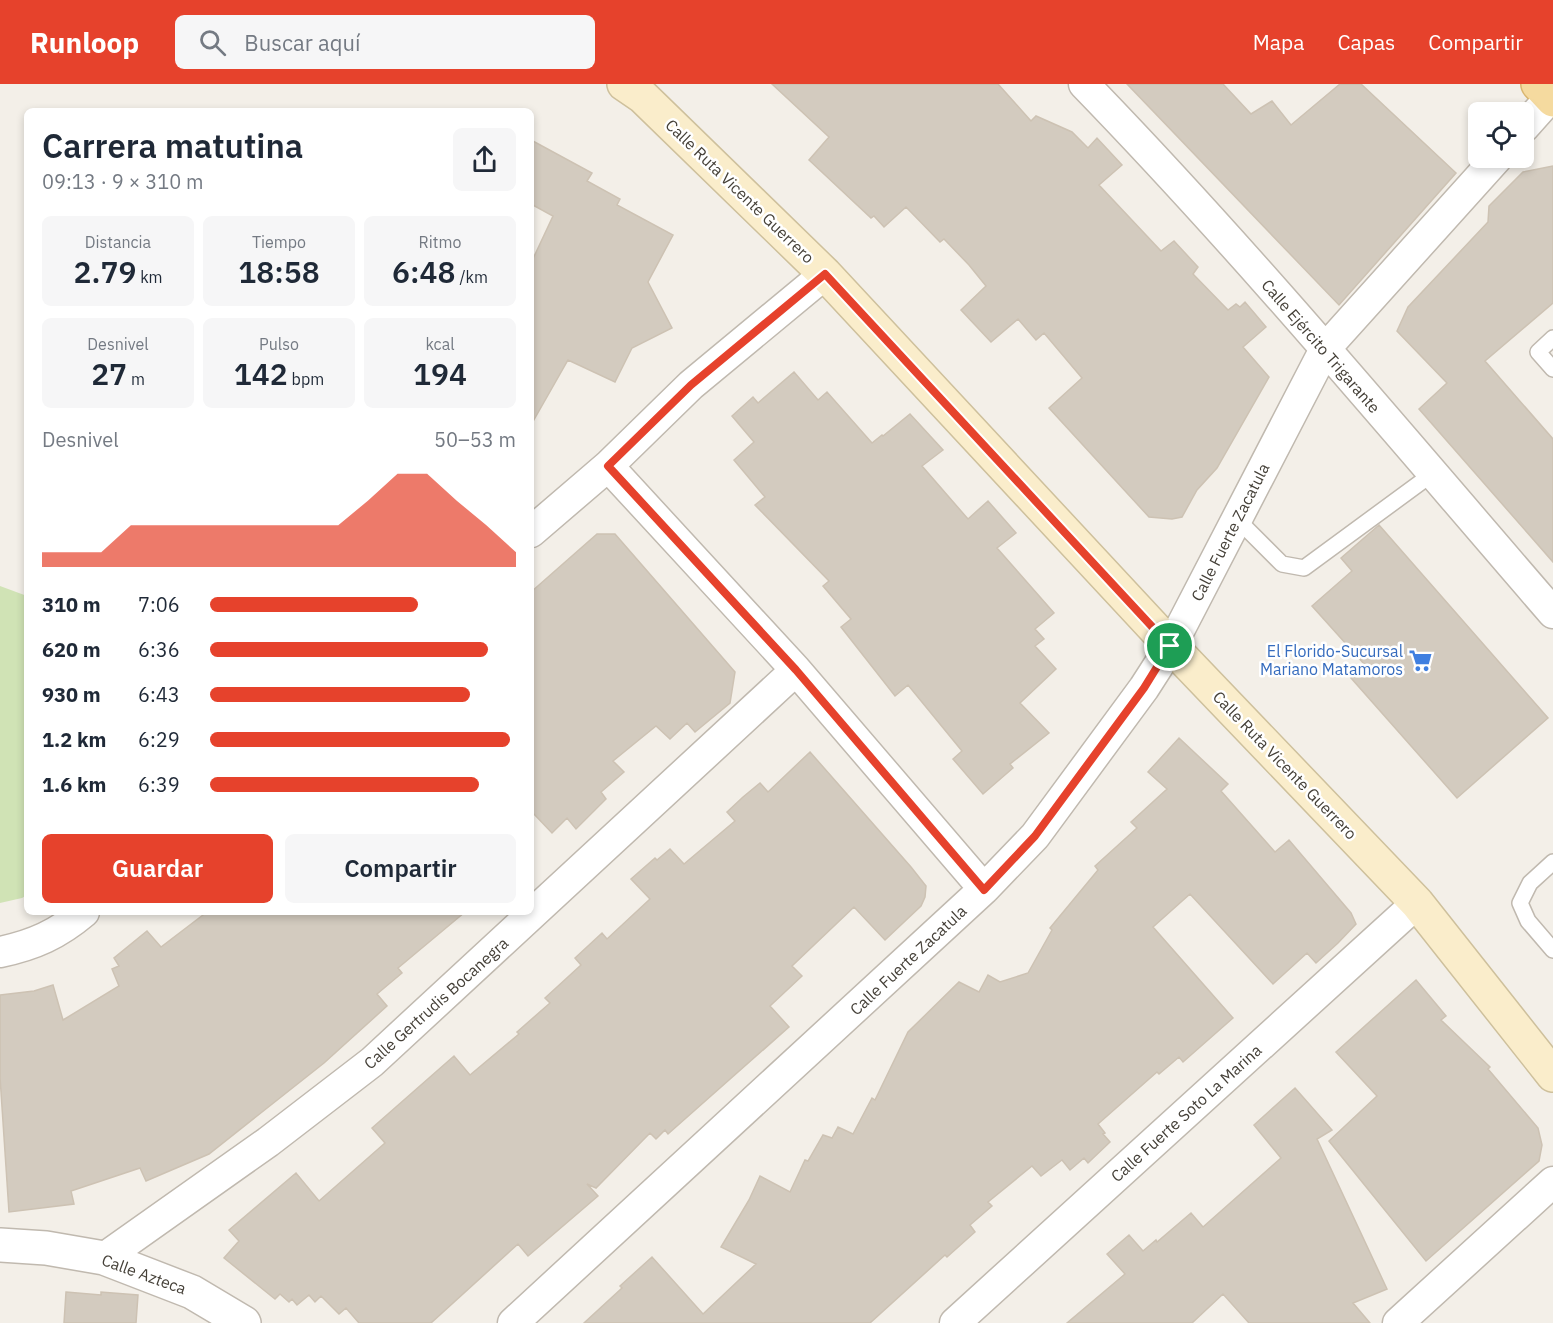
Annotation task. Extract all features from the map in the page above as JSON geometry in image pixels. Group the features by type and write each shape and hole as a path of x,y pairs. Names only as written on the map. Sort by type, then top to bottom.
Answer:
{"main road":[{"name":"Calle Ruta Vicente Guerrero","path":"624,84 643,97 825,274 1170,646 1417,903 1550,1066"}],"street":[{"name":"Calle Ejército Trigarante","path":"1084,84 1139,141 1325,349 1553,613"},
{"path":"1534,113 1547,94"},
{"name":"Calle Fuerte Zacatula","path":"513,1323 984,890 1035,836 1144,688 1170,646 1325,349 1488,168"},
{"path":"534,529 608,466 691,385 825,274"},
{"path":"608,466 796,670 984,890"},
{"name":"Calle Gertrudis Bocanegra","path":"534,912 796,670"},
{"name":"Calle Fuerte Soto La Marina","path":"955,1323 1417,903"},
{"path":"0,951 30,945 70,924 80,915"},
{"name":"Calle Gertrudis Bocanegra","path":"104,1258 268,1142 372,1062 531,915"},
{"path":"1398,1323 1553,1182"},
{"name":"Calle Azteca","path":"0,1245 46,1248 104,1258 192,1292 244,1323"}],"lane":[{"path":"1553,338 1538,352 1553,369"},
{"path":"1237,519 1282,564 1304,568 1432,474"},
{"path":"1553,862 1530,883 1520,903 1528,921 1553,950"}],"green space":[{"path":"0,586 24,595 24,897 0,903"}],"building":[{"path":"772,84 998,84 1031,121 1036,116 1072,132 1088,148 1097,138 1122,165 1099,185 1161,251 1174,241 1198,267 1193,274 1228,310 1236,304 1240,307 1245,302 1266,327 1243,347 1269,377 1217,468 1197,490 1182,517 1172,519 1149,517 1049,408 1082,378 1044,333 1036,340 1018,319 991,342 961,310 986,286 969,265 944,239 940,242 906,207 884,227 874,216 871,218 809,160 829,137"},
{"path":"1127,84 1223,84 1251,114 1272,101 1291,125 1340,84 1361,84 1456,173 1339,305"},
{"path":"534,142 592,173 587,181 620,199 617,205 673,235 648,282 672,328 632,348 615,382 568,360 534,420 534,257 553,216 534,206"},
{"path":"1553,166 1553,303 1485,361 1553,439 1553,562 1419,409 1447,383 1397,331 1408,307 1488,222 1489,206 1523,172"},
{"path":"794,372 818,400 827,392 872,443 910,414 943,450 922,466 968,519 988,501 1016,533 997,548 1054,613 1035,629 1044,639 1035,646 1056,669 1020,703 1049,733 1010,764 1013,768 983,794 953,759 962,751 908,685 895,696 841,627 851,619 823,586 829,581 755,505 765,497 734,460 754,442 732,416 753,397 758,403"},
{"path":"1379,525 1548,718 1457,798 1351,678 1365,665 1312,606 1352,571 1341,558"},
{"path":"597,534 615,534 735,672 730,703 695,732 687,723 670,739 656,726 613,761 624,772 601,792 606,799 576,829 567,818 552,833 534,814 534,589"},
{"path":"1179,738 1228,784 1221,791 1275,852 1289,840 1351,913 1356,924 1338,943 1316,963 1307,953 1273,984 1190,894 1153,927 1233,1018 1183,1062 1179,1057 1159,1074 1157,1072 1098,1124 1110,1142 1088,1163 1084,1158 1070,1170 1062,1160 1041,1176 1032,1166 988,1202 992,1206 970,1225 975,1232 947,1257 945,1255 870,1323 584,1323 652,1257 703,1314 756,1264 721,1247 749,1200 760,1176 790,1192 805,1160 808,1161 823,1135 832,1138 838,1127 853,1134 872,1098 875,1100 908,1032 959,982 979,992 988,975 1000,982 1028,973 1052,930 1050,928 1098,870 1095,866 1137,828 1131,822 1167,789 1148,772"},
{"path":"810,752 926,886 921,906 885,940 854,907 792,966 802,976 770,1006 789,1027 668,1134 665,1130 656,1139 650,1133 596,1188 587,1184 598,1196 528,1256 518,1244 431,1323 359,1323 346,1308 339,1314 321,1296 315,1302 309,1295 297,1305 292,1299 289,1302 280,1294 275,1299 224,1258 239,1241 229,1230 296,1173 319,1201 385,1143 372,1128 454,1056 470,1075 519,1034 517,1032 550,1003 545,998 581,965 575,958 602,933 607,939 650,899 631,879 655,858 657,860 670,849 684,864 735,821 727,812 743,797 760,783 768,792"},
{"path":"203,915 461,915 398,968 402,973 377,994 387,1006 324,1063 209,1154 146,1181 140,1168 71,1191 74,1204 9,1212 0,1077 0,995 34,991 53,985 63,1020 119,986 112,969 119,966 114,958 147,931 161,947"},
{"path":"1416,980 1446,1016 1441,1020 1490,1067 1488,1069 1538,1128 1542,1145 1539,1161 1426,1261 1329,1141 1377,1096 1336,1052"},
{"path":"1295,1088 1332,1130 1317,1139 1387,1289 1353,1303 1370,1323 1249,1323 1223,1294 1192,1323 1067,1323 1125,1274 1107,1254 1129,1235 1143,1251 1191,1213 1203,1227 1281,1158 1254,1125"},
{"path":"66,1292 138,1295 136,1323 64,1323"}],"place":[{"name":"El Florido-Sucursal Mariano Matamoros","path":"1421,660"}],"route":[{"path":"825,274 1170,646 1144,688 1035,836 984,890 796,670 608,466 691,385 825,274"}]}
